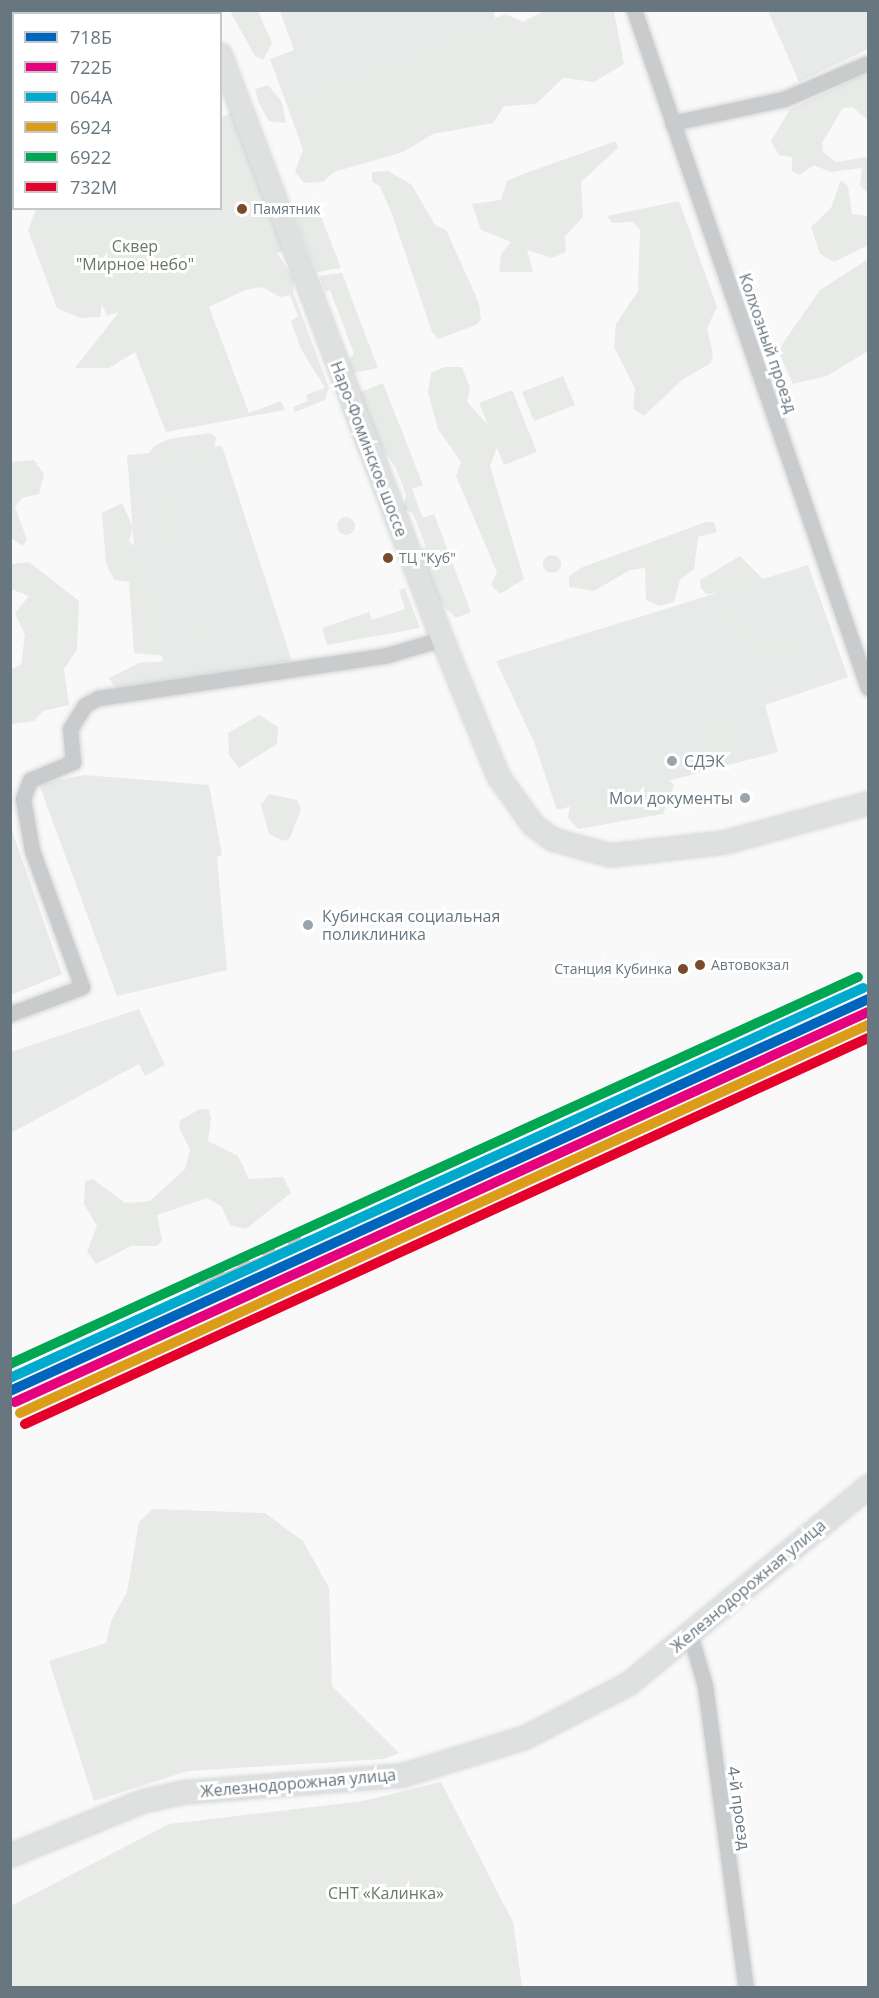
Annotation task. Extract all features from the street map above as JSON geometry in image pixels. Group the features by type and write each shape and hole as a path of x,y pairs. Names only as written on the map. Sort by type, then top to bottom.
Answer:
{"street":[{"name":"Колхозный проезд","path":"634,10 868,688"},
{"name":"Наро-Фоминское шоссе","path":"222,59 442,639 498,776 532,825 552,838 610,855 724,842 868,803"},
{"path":"672,123 784,99 868,63"},
{"path":"10,1014 82,987 32,850 23,799 30,780 73,762 70,729 79,710 98,698 341,663 442,639"},
{"name":"Железнодорожная улица","path":"10,1855 97,1816 162,1796 362,1780 467,1759 600,1702 690,1634 868,1486"},
{"name":"4-й проезд","path":"690,1634 705,1686 746,1988"}],"shaded area":[{"path":"493,10 496,20 284,97 270,59 294,50 280,11"},
{"path":"768,11 868,11 868,49 799,82"},
{"path":"222,446 292,661 166,680 152,599 136,571 127,455"},
{"path":"808,565 848,677 765,705 778,752 557,810 534,742 496,661"},
{"path":"84,775 209,785 222,855 217,857 227,970 117,996 39,784"},
{"path":"10,825 62,974 11,995 10,995"},
{"path":"139,1009 165,1065 145,1076 139,1064 11,1133 11,1052"}],"green space":[{"path":"230,11 258,11 272,43 263,60 255,56"},
{"path":"544,11 614,11 624,64 594,82 563,78 536,104 504,106 493,123 433,134 403,152 334,172 323,182 304,183 295,171 303,150 284,97 506,14 523,22"},
{"path":"868,73 868,120 852,107 843,108 822,143 823,152 836,162 868,157 868,194 860,185 862,168 830,172 814,165 799,175 792,171 792,157 779,155 771,141 790,109"},
{"path":"268,85 282,102 286,123 269,121 258,101 255,89"},
{"name":"Сквер \"Мирное небо\"","path":"234,112 285,250 277,253 294,279 293,292 329,388 325,400 295,412 293,407 308,401 306,395 325,388 301,349 291,321 298,316 290,295 280,297 262,287 245,290 209,307 249,413 281,401 285,410 166,432 135,352 109,368 75,368 119,312 107,316 102,304 100,317 80,318 57,308 28,230 36,210 222,210 222,117"},
{"path":"616,141 618,148 581,182 583,217 565,236 566,252 552,258 527,250 533,272 499,272 501,254 511,242 481,230 472,204 501,200 507,181"},
{"path":"388,171 412,185 435,225 446,230 479,303 481,320 476,325 438,339 432,332 392,214 380,186 372,182 372,172"},
{"path":"841,180 848,186 852,214 868,216 868,245 834,262 820,254 811,227 831,208"},
{"path":"679,201 717,307 707,328 713,355 711,363 682,380 644,416 633,409 635,389 614,347 616,324 638,291 640,230 633,222 612,223 607,216"},
{"path":"311,205 318,209 341,268 317,272 293,210"},
{"path":"868,259 868,351 827,376 793,384 779,353 783,343 820,290"},
{"path":"342,273 378,368 348,374 345,364 354,354 330,290 325,292 319,276"},
{"path":"444,367 462,367 470,388 467,402 488,425 479,403 512,390 537,452 504,465 497,448 490,466 524,579 500,594 491,585 497,572 456,476 461,462 438,429 428,392 431,373"},
{"path":"563,376 575,405 534,421 522,392"},
{"path":"383,383 423,485 412,489 423,518 434,514 471,612 456,618 437,600 418,550 426,547 413,513 403,509 406,495 396,468 373,435 358,393"},
{"path":"210,433 216,437 212,461 216,483 198,481 194,458 162,467 144,461 154,446 169,439"},
{"path":"34,460 44,474 39,494 22,498 15,507 27,539 23,546 11,538 11,462"},
{"path":"167,489 188,497 180,510 177,550 170,556 161,547 163,521 151,509 160,491"},
{"path":"122,503 133,527 129,541 141,553 146,578 167,584 168,602 192,602 195,609 191,615 168,619 169,627 175,632 206,622 219,635 217,643 190,638 164,656 134,653 129,582 114,580 106,563 102,513"},
{"path":"346,517 352,520 355,526 352,532 346,535 340,532 337,526 340,520"},
{"path":"706,522 714,522 717,532 698,537 694,569 680,580 674,602 660,606 646,600 645,568 630,570 594,591 569,587 569,576 583,567"},
{"path":"548,555 556,555 561,560 559,571 548,573 543,568 543,560"},
{"path":"740,556 764,580 764,588 744,607 750,629 763,637 787,627 802,635 800,650 783,660 758,662 742,653 720,617 725,592 706,594 701,588 700,580"},
{"path":"29,562 79,601 77,650 64,669 69,705 43,711 34,721 11,724 11,669 21,665 25,635 15,613 29,596 11,589 11,564"},
{"path":"405,588 420,628 327,645 322,628 369,612 372,620 405,609 399,590"},
{"path":"266,654 278,658 280,665 117,690 109,678 139,663"},
{"path":"737,705 742,721 733,749 714,767 706,767 689,725 700,712"},
{"path":"259,715 278,727 277,744 239,768 229,755 228,733"},
{"path":"651,779 668,779 674,785 663,814 578,829 568,818 571,801"},
{"path":"269,794 297,800 301,809 290,838 283,841 269,834 261,805"},
{"path":"200,1109 209,1110 211,1119 208,1141 238,1156 249,1179 283,1177 291,1193 246,1229 230,1225 221,1206 207,1198 157,1215 162,1240 157,1246 131,1246 96,1264 87,1251 97,1226 84,1204 85,1181 93,1179 125,1203 150,1201 185,1169 190,1150 179,1128 180,1120"},
{"path":"152,1509 265,1513 303,1541 329,1588 332,1686 399,1753 384,1759 188,1771 94,1801 49,1661 106,1643 111,1621 127,1592 139,1522"},
{"name":"СНТ «Калинка»","path":"441,1782 513,1922 522,1987 11,1987 11,1906 169,1824 363,1801"}],"railway":[{"path":"198,1282 308,1234"}],"transit line":[{"name":"6922","path":"10,1364 858,977"},
{"name":"064А","path":"10,1378 863,988"},
{"name":"718Б","path":"10,1391 868,999"},
{"name":"722Б","path":"15,1402 868,1012"},
{"name":"6924","path":"20,1413 868,1025"},
{"name":"732М","path":"25,1424 868,1038"}],"place":[{"name":"Памятник","path":"242,209"},
{"name":"ТЦ \"Куб\"","path":"388,558"},
{"name":"СДЭК","path":"672,761"},
{"name":"Мои документы","path":"745,798"},
{"name":"Кубинская социальная поликлиника","path":"308,925"},
{"name":"Автовокзал","path":"700,965"},
{"name":"Станция Кубинка","path":"683,969"}]}
